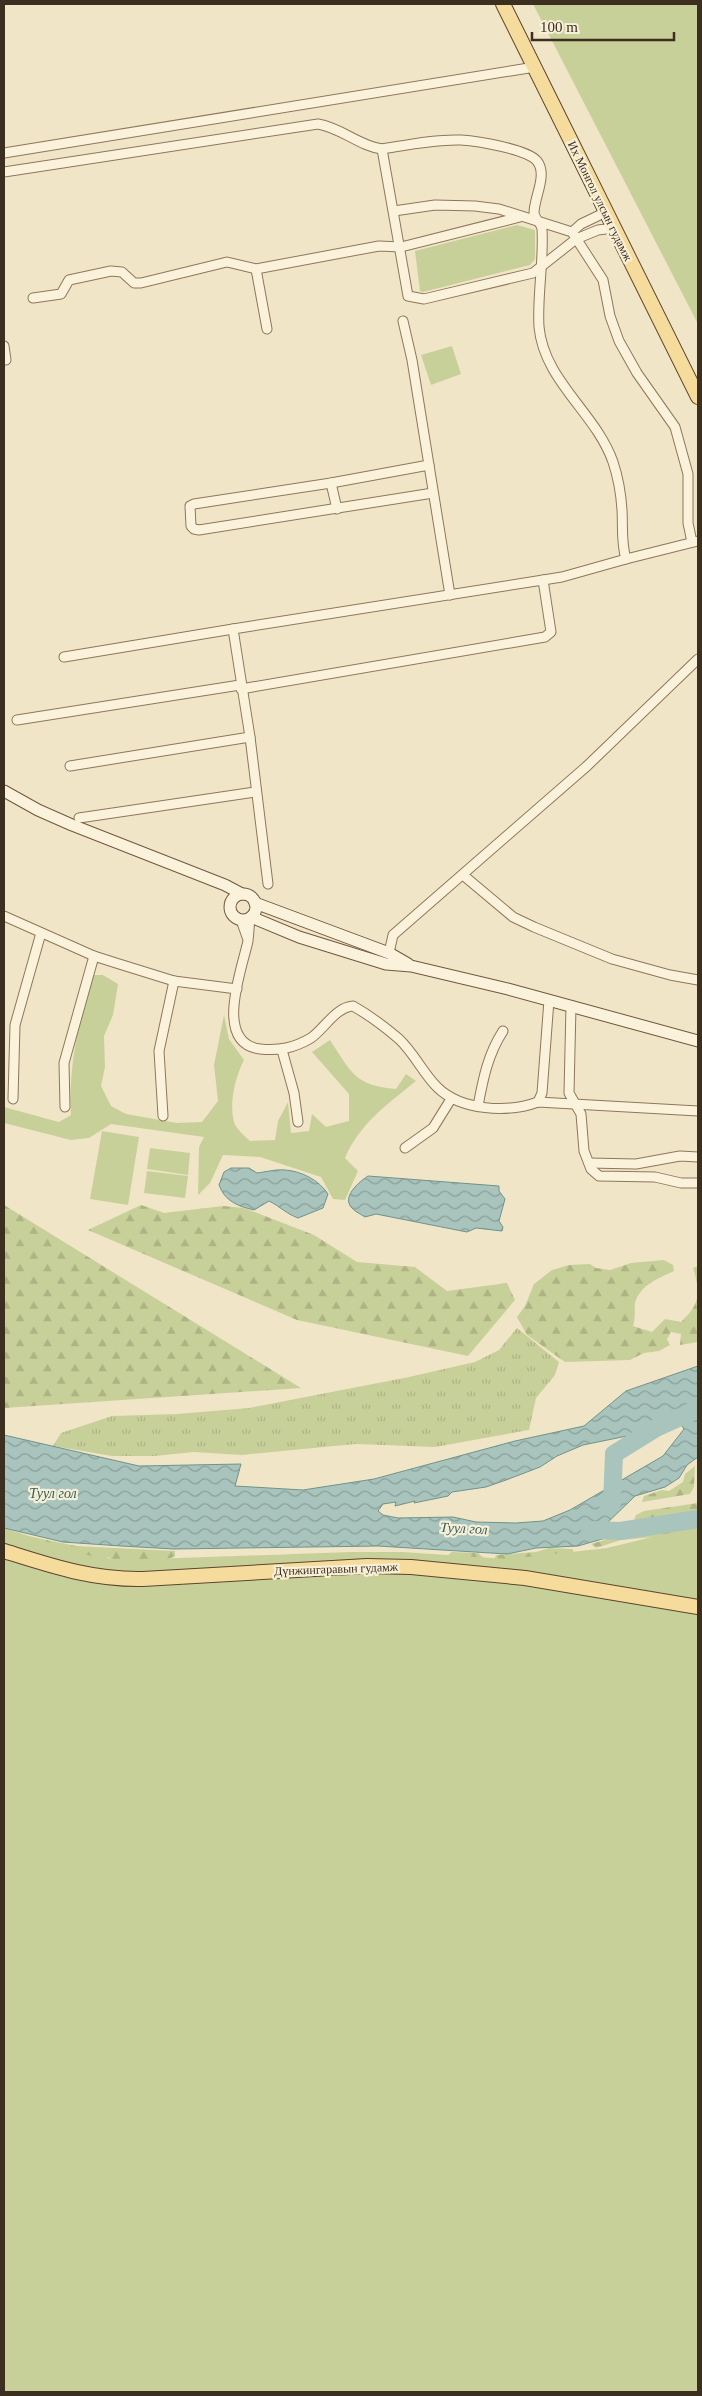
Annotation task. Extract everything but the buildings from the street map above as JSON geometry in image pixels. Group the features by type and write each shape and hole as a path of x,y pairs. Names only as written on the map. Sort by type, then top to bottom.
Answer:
{"main road":[{"name":"Их Монгол улсын гудамж","path":"503,4 698,397"},
{"name":"Дүнжингаравын гудамж","path":"4,1551 83,1574 108,1579 143,1579 367,1566 411,1567 533,1579 698,1608"}],"street":[{"path":"4,153 535,67"},
{"path":"4,172 318,124 330,126 370,148 382,149 461,140 520,151 535,159 540,168 541,175 534,213 541,224 542,269 539,302 541,340 551,365 600,438 613,461 622,509 623,549 626,559"},
{"path":"382,149 401,247 408,296 417,299 533,273 542,269 574,235 581,224 606,212"},
{"path":"394,212 453,204 499,209 574,235 614,228"},
{"path":"33,298 61,294 69,280 111,271 122,272 134,283 141,283 227,262 256,268 379,246 401,247 520,217"},
{"path":"64,657 562,577 695,541 688,523 688,474 675,427 637,373 619,341 610,316 603,280 574,235"},
{"path":"256,268 268,329"},
{"path":"403,321 412,360 450,594"},
{"path":"4,346 6,360"},
{"path":"429,465 332,483 194,504 190,506 191,526 199,530 433,493"},
{"path":"332,483 337,509"},
{"path":"17,720 241,687 545,637 551,632 543,580"},
{"path":"233,629 250,737 255,792 268,884"},
{"path":"389,953 393,935 586,766 698,659"},
{"path":"70,766 250,737"},
{"path":"4,791 38,810 250,896 255,903 256,910 247,918"},
{"path":"79,818 255,792"},
{"path":"462,874 513,917 534,927 612,959 670,975 698,980"},
{"path":"211,880 230,902 231,912 299,937 386,964 411,966 549,1000 698,1041"},
{"path":"230,902 236,896 242,894"},
{"path":"255,903 389,953 411,966"},
{"path":"4,916 94,956 174,981 237,989"},
{"path":"247,918 248,939 233,1018 239,1035 252,1048 282,1050 312,1037 342,1009 352,1006 400,1040 436,1087 451,1099 478,1106 522,1108 538,1102 698,1111"},
{"path":"13,1099 15,1025 41,933"},
{"path":"65,1107 64,1062 94,956"},
{"path":"163,1116 159,1051 174,981"},
{"path":"538,1102 542,1093 549,1000"},
{"path":"570,1006 569,1093 581,1114 584,1151 591,1169 599,1176 655,1178 681,1183 698,1182"},
{"path":"478,1106 484,1073 494,1045 504,1031"},
{"path":"282,1050 294,1093 298,1122"},
{"path":"405,1148 432,1128 451,1099"},
{"path":"589,1163 636,1164 680,1156 698,1157"}],"green space":[{"path":"533,4 698,4 698,324"},
{"path":"517,225 535,230 535,259 530,265 423,292 420,291 415,251"},
{"path":"452,346 461,374 431,385 421,355"},
{"path":"92,975 103,975 118,984 113,1015 104,1036 105,1067 101,1086 111,1106 126,1114 177,1123 202,1122 218,1101 214,1065 224,1015 229,1039 244,1060 234,1090 232,1106 234,1122 250,1141 275,1140 278,1121 288,1102 291,1133 309,1131 312,1114 326,1127 349,1121 349,1094 312,1052 330,1040 349,1069 371,1085 396,1089 406,1074 416,1081 385,1106 358,1134 345,1158 358,1171 345,1200 333,1199 321,1177 260,1157 223,1155 210,1183 198,1195 199,1147 204,1137 111,1124 89,1138 71,1140 4,1123 4,1107 59,1122 71,1115 73,1062"},
{"path":"102,1131 139,1137 128,1205 90,1199"},
{"path":"150,1148 190,1153 188,1175 147,1169"},
{"path":"147,1171 188,1176 185,1198 144,1193"},
{"path":"4,1205 301,1388 4,1408"},
{"path":"141,1205 164,1213 223,1206 244,1208 314,1235 357,1262 415,1267 447,1291 507,1283 515,1300 468,1356 297,1320 88,1230"},
{"path":"664,1260 673,1265 674,1271 651,1283 637,1297 633,1326 652,1332 665,1319 681,1322 695,1304 698,1291 698,1342 680,1345 681,1334 671,1332 667,1339 670,1345 659,1351 644,1353 630,1360 565,1362 527,1335 517,1317 525,1306 534,1284 552,1270 569,1265 590,1264 596,1268 610,1270 631,1263"},
{"path":"698,1266 698,1291 697,1284 693,1268"},
{"path":"517,1328 559,1362 555,1375 536,1398 529,1430 435,1447 356,1444 241,1455 194,1452 154,1456 112,1456 53,1446 61,1433 112,1416 177,1414 249,1408 409,1377 475,1362 499,1350"},
{"path":"695,1466 694,1487 690,1494 642,1502 644,1496 662,1490 669,1491 683,1482 685,1474"},
{"path":"698,1503 698,1512 674,1518 634,1520 636,1515 644,1511"},
{"path":"698,1524 698,1533 621,1540 596,1548 591,1544 629,1533"},
{"path":"4,1528 91,1556 123,1560 351,1552 402,1552 507,1559 607,1548 698,1528 698,2392 4,2392"},
{"path":"4,1531 76,1546 175,1551 175,1556 163,1562 113,1560 108,1557 101,1563"},
{"path":"549,1548 573,1549 574,1556 494,1560 496,1555 536,1552"},
{"path":"452,1552 478,1553 484,1558 449,1557 449,1554"}],"water":[{"path":"231,1168 249,1168 257,1173 275,1170 297,1172 320,1184 328,1194 323,1208 298,1218 269,1201 254,1210 237,1205 228,1199 222,1191 219,1185 224,1172"},
{"path":"368,1176 499,1186 499,1191 505,1199 499,1221 503,1227 502,1231 476,1228 467,1232 376,1214 365,1217 353,1209 349,1204 349,1199 352,1190"},
{"name":"Туул гол","path":"698,1366 698,1457 687,1465 679,1478 665,1487 635,1496 603,1527 611,1528 616,1535 578,1546 536,1548 507,1554 378,1546 174,1549 63,1542 4,1528 4,1435 139,1466 241,1464 235,1486 303,1490 374,1479 515,1441 584,1426 626,1391","holes":["675,1415 684,1429 663,1456 570,1510 543,1521 516,1523 476,1522 453,1517 398,1518 383,1515 378,1511 383,1504 396,1502 395,1506 415,1501 414,1503 448,1496 452,1492 486,1487 540,1467 557,1456 583,1445 632,1435"]}],"waterway":[{"name":"Туул гол","path":"608,1505 612,1503 614,1454 656,1428 698,1409"},
{"name":"Туул гол","path":"590,1530 620,1531 698,1519"}]}
